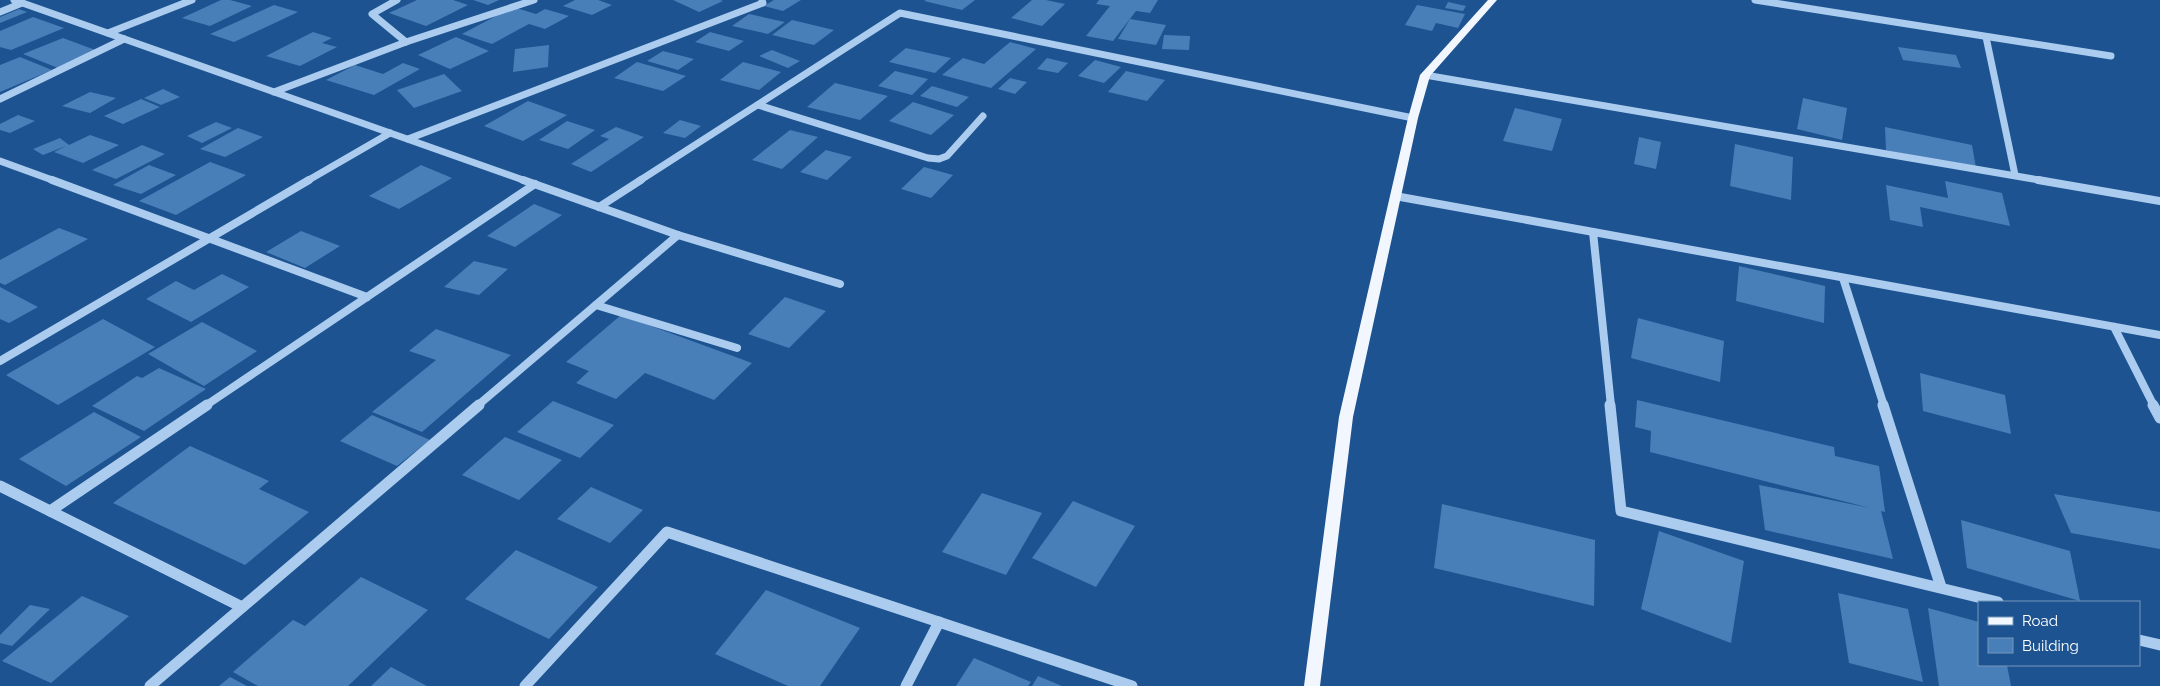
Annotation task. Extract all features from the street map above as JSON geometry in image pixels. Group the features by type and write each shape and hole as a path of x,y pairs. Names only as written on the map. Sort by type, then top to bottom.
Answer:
{"main road":[{"path":"1312,686 1346,417 1413,118 1425,75 1493,0"}],"street":[{"path":"108,34 192,0"},
{"path":"397,0 372,14 406,42"},
{"path":"274,92 406,42 534,0"},
{"path":"408,140 763,3 762,0"},
{"path":"1755,0 2111,56"},
{"path":"0,12 18,2 678,235 840,284"},
{"path":"599,207 900,13 1413,118"},
{"path":"1986,37 2015,175"},
{"path":"0,99 124,39"},
{"path":"1425,75 2160,201"},
{"path":"758,105 928,158 939,159 947,156 983,116"},
{"path":"0,361 390,133"},
{"path":"0,161 367,297"},
{"path":"50,511 535,184"},
{"path":"1394,196 2160,335"},
{"path":"1593,232 1622,511 1994,601"},
{"path":"150,686 678,235"},
{"path":"1843,278 1941,587"},
{"path":"596,305 737,348"},
{"path":"2114,327 2160,418"},
{"path":"0,486 242,607"},
{"path":"524,686 667,532 1132,686"},
{"path":"906,686 939,622"},
{"path":"2140,640 2160,645"}],"building":[{"path":"221,0 230,0 252,6 210,26 182,18"},
{"path":"417,0 453,0 468,5 426,26 389,13"},
{"path":"473,0 499,0 488,5"},
{"path":"575,0 598,0 612,5 592,15 563,6"},
{"path":"673,0 720,0 723,1 699,12"},
{"path":"774,0 801,0 783,11 764,6"},
{"path":"975,0 962,10 924,1"},
{"path":"1032,0 1046,0 1065,4 1042,26 1011,18"},
{"path":"1099,0 1158,0 1150,13 1136,11 1113,41 1086,36 1110,6 1096,4"},
{"path":"1448,2 1466,6 1463,11 1445,8"},
{"path":"274,5 298,12 234,42 210,34"},
{"path":"1417,5 1465,14 1458,28 1436,23 1432,31 1405,25"},
{"path":"513,7 536,14 545,9 569,16 545,29 529,24 492,44 462,34"},
{"path":"19,9 27,12 0,23 0,17"},
{"path":"749,14 785,22 768,34 732,26"},
{"path":"33,17 64,28 11,50 0,47 0,31"},
{"path":"1130,19 1166,25 1156,45 1118,39"},
{"path":"792,20 834,30 814,45 772,35"},
{"path":"313,32 332,38 322,43 337,47 300,66 266,56"},
{"path":"710,32 744,41 729,51 695,42"},
{"path":"1164,35 1190,36 1189,50 1162,49"},
{"path":"456,37 489,51 450,69 418,55"},
{"path":"63,38 98,51 58,68 23,54"},
{"path":"1010,42 1036,49 991,88 942,75 963,58 984,64"},
{"path":"549,45 548,67 513,72 515,49"},
{"path":"1898,47 1956,55 1961,68 1903,60"},
{"path":"906,48 951,58 935,73 889,62"},
{"path":"772,50 800,61 788,68 759,56"},
{"path":"663,51 694,59 678,70 647,61"},
{"path":"20,57 52,70 0,92 0,65"},
{"path":"1047,58 1068,63 1058,73 1037,69"},
{"path":"1095,60 1121,67 1104,83 1078,76"},
{"path":"637,62 686,76 663,91 614,78"},
{"path":"743,62 781,72 759,90 720,80"},
{"path":"403,63 420,69 374,95 326,80 355,65 383,74"},
{"path":"895,71 928,79 912,95 878,86"},
{"path":"1126,71 1165,80 1147,101 1108,92"},
{"path":"444,74 462,91 414,108 397,90"},
{"path":"1010,78 1027,82 1015,94 998,89"},
{"path":"835,83 888,96 860,120 807,107"},
{"path":"932,86 969,97 957,107 920,96"},
{"path":"163,89 180,97 161,105 144,98"},
{"path":"90,92 116,98 90,113 62,106"},
{"path":"1803,98 1847,108 1842,140 1797,129"},
{"path":"141,99 160,107 123,124 104,116"},
{"path":"528,101 567,115 523,141 484,126"},
{"path":"913,102 954,115 931,135 889,121"},
{"path":"1515,108 1562,119 1552,151 1503,141"},
{"path":"18,115 35,121 10,133 0,130 0,124"},
{"path":"680,120 701,126 685,138 663,133"},
{"path":"567,121 595,130 568,149 539,140"},
{"path":"216,122 232,128 202,143 187,136"},
{"path":"616,127 644,137 591,172 571,164 609,139 600,136"},
{"path":"1885,127 1972,145 1976,168 1886,150"},
{"path":"238,128 263,137 225,157 200,149"},
{"path":"790,130 818,137 782,169 752,160"},
{"path":"90,135 119,145 83,163 54,152 66,146 43,155 33,149 60,138 69,145"},
{"path":"1639,137 1661,142 1656,169 1634,164"},
{"path":"1735,144 1793,157 1791,200 1730,186"},
{"path":"142,145 165,154 116,179 92,170"},
{"path":"826,150 852,157 827,180 800,172"},
{"path":"210,162 246,175 176,215 139,201"},
{"path":"149,165 176,175 141,194 113,185"},
{"path":"421,165 452,178 399,209 369,196"},
{"path":"924,167 953,175 931,198 901,189"},
{"path":"1945,181 2002,193 2010,226 1920,207 1923,227 1890,220 1886,185 1948,198"},
{"path":"534,204 562,215 515,247 487,236"},
{"path":"59,228 88,239 5,285 0,283 0,260"},
{"path":"301,231 340,246 305,268 266,252"},
{"path":"474,261 508,269 479,295 444,287"},
{"path":"1739,266 1825,286 1824,323 1736,301"},
{"path":"222,274 249,287 191,322 146,299 176,281 194,290"},
{"path":"0,287 38,307 9,323 0,319"},
{"path":"785,297 826,311 789,348 748,334"},
{"path":"621,315 752,363 714,400 645,373 616,399 576,383 589,371 566,362"},
{"path":"1638,318 1724,341 1720,382 1631,358"},
{"path":"103,319 155,347 58,405 6,375"},
{"path":"202,322 257,351 204,386 148,354"},
{"path":"436,329 511,355 422,432 372,412 436,360 409,351"},
{"path":"159,368 206,389 144,431 92,406 137,376 142,378"},
{"path":"1920,373 2005,395 2011,434 1923,411"},
{"path":"1637,400 1834,447 1835,456 1879,466 1885,512 1881,511 1893,559 1765,530 1759,485 1870,508 1650,452 1651,431 1635,427"},
{"path":"553,401 614,425 580,458 517,432"},
{"path":"94,412 141,437 66,486 19,459"},
{"path":"372,415 430,440 397,466 340,441"},
{"path":"505,437 562,460 519,500 462,475"},
{"path":"190,446 269,481 259,489 309,512 245,565 113,503"},
{"path":"591,487 643,510 610,543 557,519"},
{"path":"982,493 1042,513 1006,575 942,552"},
{"path":"2054,494 2160,512 2160,549 2071,533"},
{"path":"1073,501 1135,526 1096,587 1032,558"},
{"path":"1442,504 1595,540 1594,606 1434,568"},
{"path":"1961,520 2070,551 2080,601 1967,568"},
{"path":"1659,531 1744,561 1731,643 1641,609"},
{"path":"516,550 598,587 549,639 465,599"},
{"path":"361,577 428,610 348,686 258,686 233,672 293,620 305,626"},
{"path":"766,590 860,628 820,686 788,686 715,654"},
{"path":"1838,593 1908,609 1923,682 1849,663"},
{"path":"82,596 129,616 51,683 2,661"},
{"path":"30,605 50,609 12,646 0,643 0,635"},
{"path":"1928,608 1978,622 1978,666 2007,666 2011,686 1939,686"},
{"path":"974,658 1031,682 1028,686 956,686"},
{"path":"391,667 427,686 371,686"},
{"path":"1038,676 1062,686 1032,686"},
{"path":"230,677 247,686 219,686"}]}
